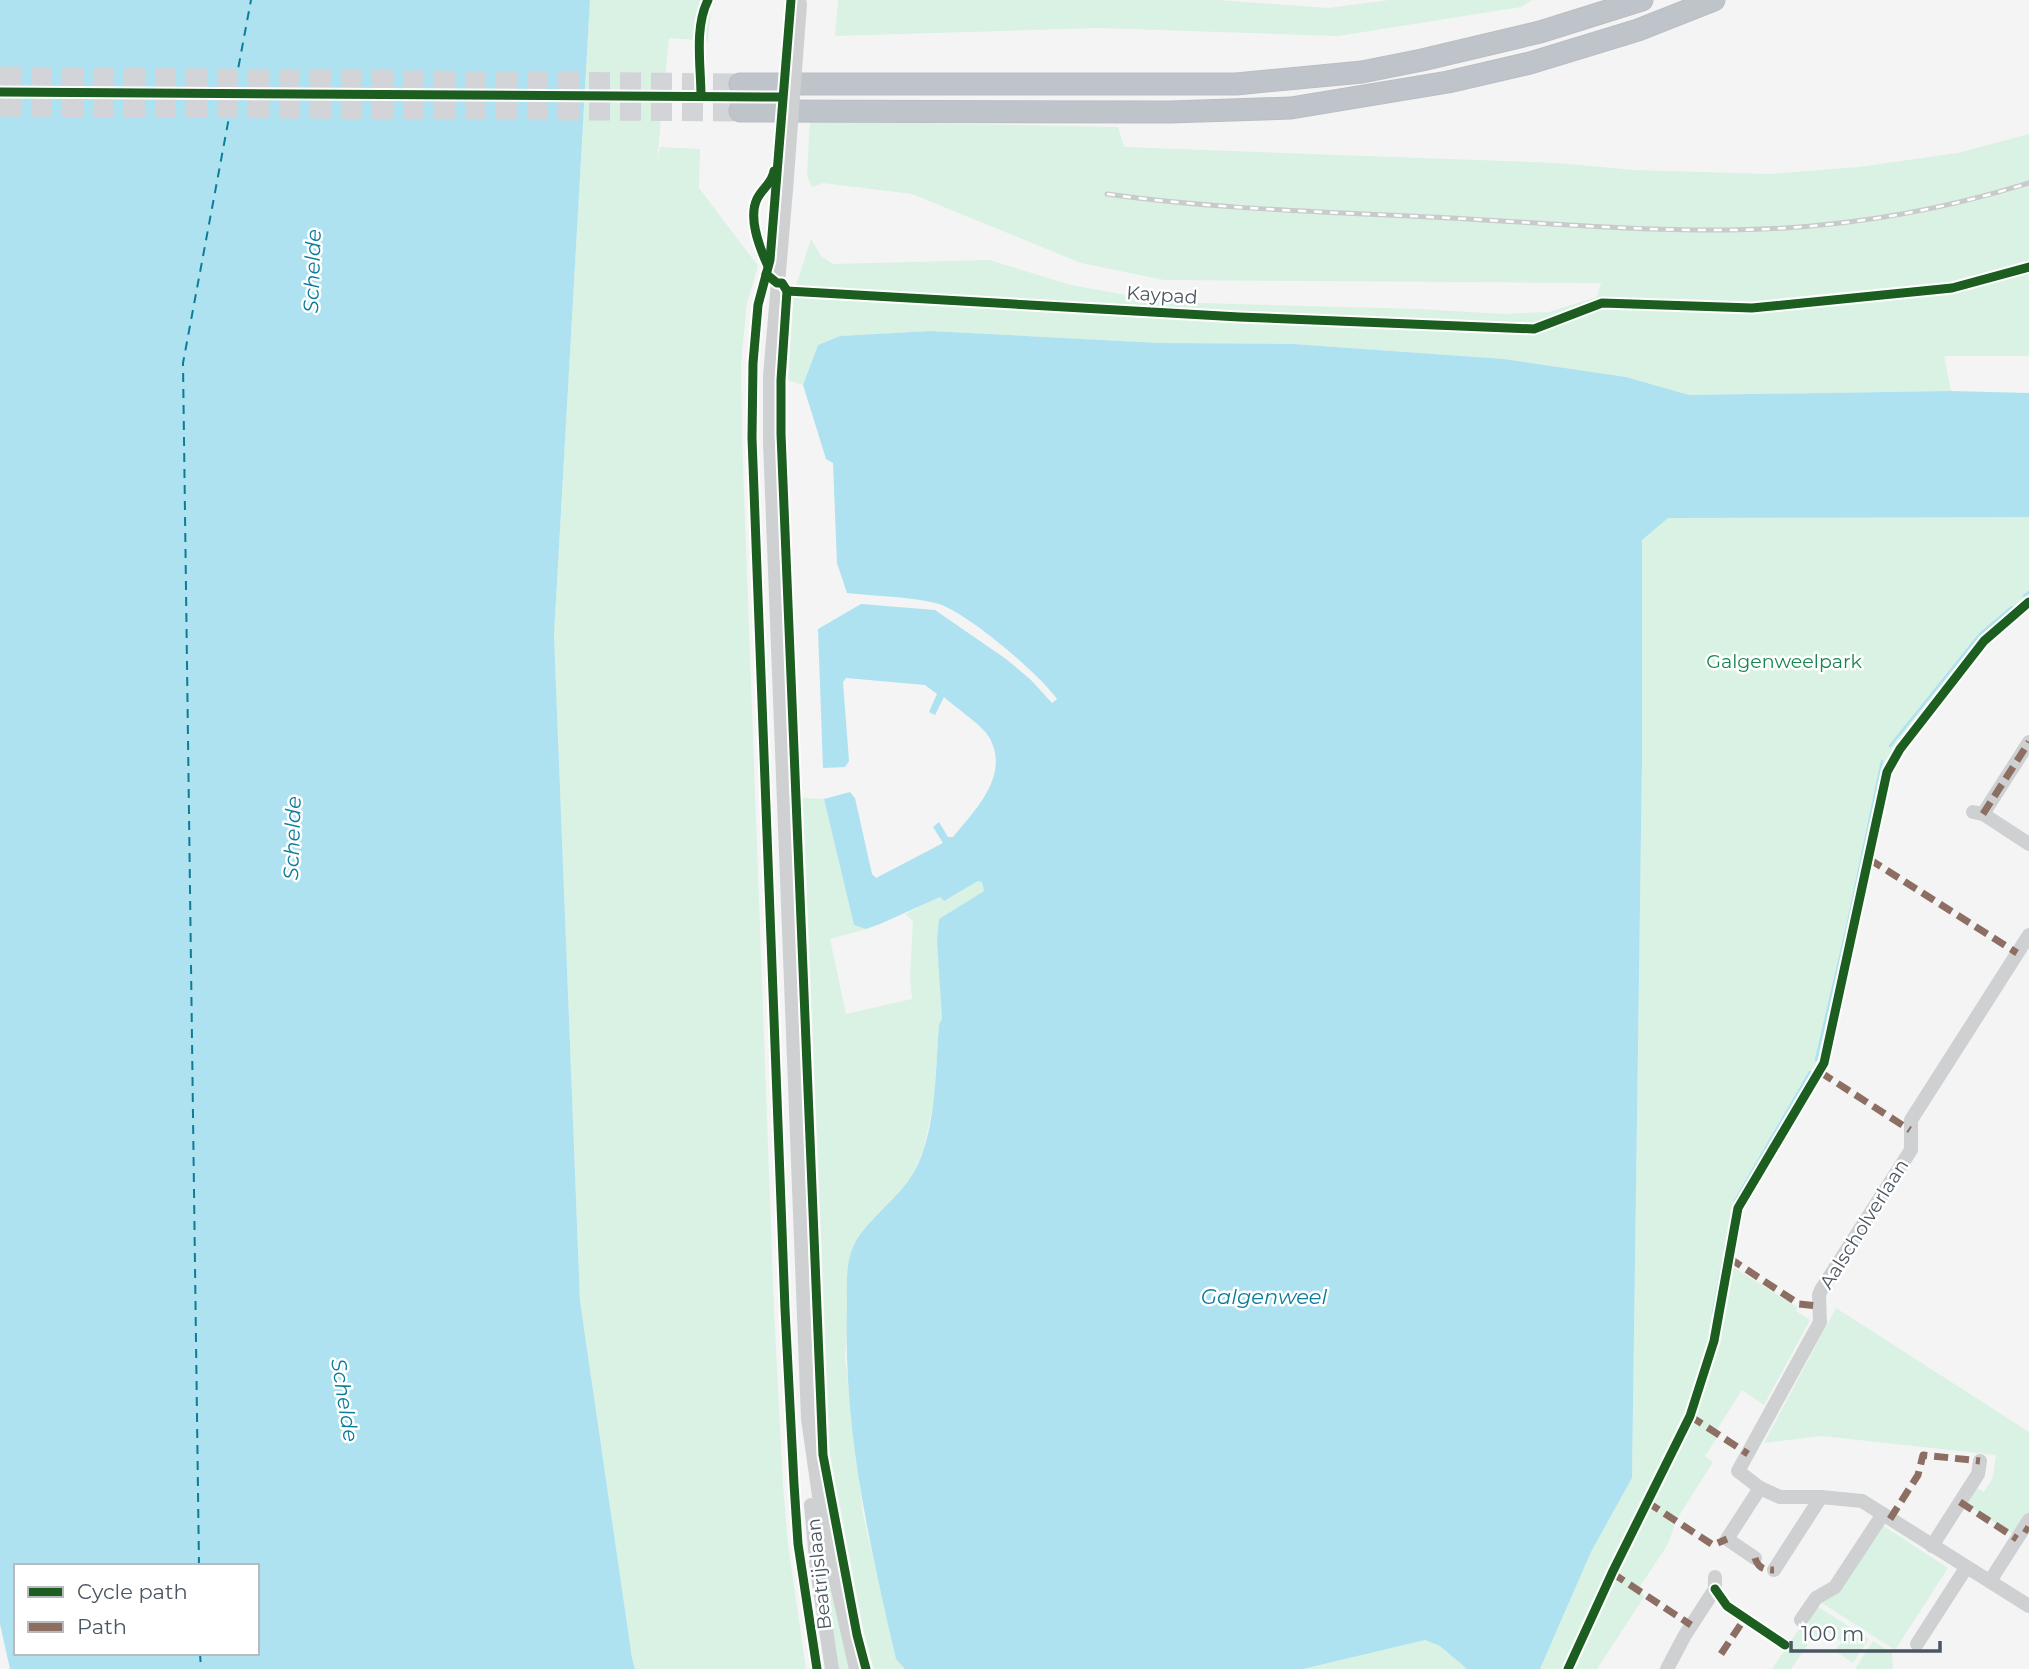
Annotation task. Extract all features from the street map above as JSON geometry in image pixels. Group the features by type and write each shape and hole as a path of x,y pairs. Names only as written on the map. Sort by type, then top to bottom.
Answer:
{"highway":[{"path":"740,84 1236,84 1302,79 1362,72 1423,60 1540,32 1642,0"},
{"path":"740,111 1157,113 1291,107 1448,82 1530,63 1638,30 1714,0"}],"street":[{"name":"Beatrijslaan","path":"800,2 770,376 769,442 810,1437 808,1469 817,1570 832,1669"},
{"path":"2029,742 1978,813 2029,844"},
{"name":"Aalscholverlaan","path":"1760,1488 1738,1471 1821,1322 1821,1290 1911,1150 1912,1120 2029,935"},
{"name":"Beatrijslaan","path":"810,1437 823,1524 856,1669"},
{"path":"1932,1546 1978,1474 1980,1461"},
{"path":"1755,1558 1727,1539 1760,1488 1780,1497 1821,1497 1862,1502 2029,1606"},
{"path":"1774,1570 1821,1497"},
{"path":"1801,1620 1816,1598 1835,1587 1883,1514"},
{"path":"1990,1581 2029,1520"},
{"path":"1917,1644 1966,1568"},
{"path":"1667,1669 1715,1589 1715,1577"}],"green space":[{"path":"590,0 712,0 708,41 669,38 657,161 660,147 700,149 699,188 758,266 747,303 741,362 742,438 774,1310 783,1485 788,1545 806,1669 635,1669 580,1301 554,635"},
{"path":"838,0 1218,0 1328,8 1389,0 1532,0 1521,7 1338,36 1100,28 835,36"},
{"path":"810,121 1118,127 1124,147 1557,163 1634,170 1769,174 1858,167 1958,153 2029,134 2029,356 1944,356 1951,391 1689,395 1626,377 1504,359 1293,344 1159,343 930,331 840,336 818,345 803,385 788,380 794,292 811,239 821,256 833,264 989,260 1071,285 1164,302 1504,314 1549,312 1597,297 1601,283 1164,280 1081,263 912,194 823,183 812,187 807,176"},
{"name":"Galgenweelpark","path":"2029,517 2029,597 1982,638 1891,756 1882,774 1864,859 1870,862 1827,1067 1742,1213 1733,1267 1797,1307 1796,1311 1810,1320 1764,1405 1742,1390 1716,1431 1718,1436 1705,1456 1713,1462 1677,1519 1668,1544 1639,1588 1644,1597 1597,1669 1540,1669 1591,1552 1632,1478 1642,761 1642,540 1667,518"},
{"path":"803,798 824,799 854,925 866,929 830,939 846,1014 912,999 910,976 913,921 905,914 941,896 944,901 978,881 982,882 984,891 939,919 942,1018 939,1025 934,1099 924,1148 910,1180 854,1244 845,1357 863,1514 896,1659 905,1669 874,1669 864,1633 830,1454"},
{"path":"1836,1308 2029,1432 2029,1514 2015,1536 1967,1505 1977,1488 1984,1492 1993,1477 1996,1455 1822,1436 1764,1443"},
{"path":"1879,1523 1948,1568 1895,1650 1822,1603"},
{"path":"820,1524 853,1669 836,1669 816,1531"},
{"path":"1815,1605 1869,1639 1853,1663 1835,1651 1841,1642 1823,1629 1817,1637 1814,1636 1791,1669 1772,1669"},
{"path":"1425,1640 1440,1646 1467,1669 1303,1669"},
{"path":"1873,1641 1892,1653 1893,1669 1855,1669"}],"water":[{"name":"Schelde","path":"0,0 590,0 554,635 580,1301 635,1669 10,1669 0,1624"},
{"name":"Galgenweel","path":"930,331 1159,343 1293,344 1504,359 1626,377 1689,395 1951,391 2029,393 2029,517 1668,518 1642,540 1642,761 1632,1478 1591,1552 1540,1669 1467,1669 1440,1646 1425,1640 1303,1669 905,1669 896,1659 876,1572 854,1441 847,1353 848,1268 858,1237 909,1180 925,1146 933,1106 939,1025 942,1018 937,941 939,919 984,891 982,882 978,881 944,901 940,897 866,929 854,925 824,799 850,792 855,798 872,874 876,878 943,843 933,827 939,822 948,837 953,837 987,791 996,765 995,751 986,732 944,697 935,715 929,712 937,694 925,685 846,678 843,682 849,761 845,767 823,768 818,629 861,604 935,610 1006,659 1031,680 1052,703 1057,699 1002,646 952,610 919,600 847,593 837,563 833,463 826,459 803,385 818,345 840,336"}],"waterway":[{"path":"2024,596 2029,592"},
{"path":"1890,746 1980,634 2012,607"},
{"path":"1816,1060 1882,761"},
{"path":"1725,1249 1735,1201 1810,1072"},
{"path":"1713,1313 1723,1260"}],"ferry route":[{"path":"199,1564 183,363 251,0"},
{"path":"200,1655 201,1669"}],"tunnel":[{"path":"0,77 740,84"},
{"path":"0,106 740,111"}],"railway":[{"path":"1107,194 1279,210 1626,228 1731,230 1844,223 1919,211 2029,183"}],"marked path":[{"path":"1983,814 2029,742"},
{"path":"1869,859 2017,953"},
{"path":"1820,1072 1910,1130"},
{"path":"1729,1258 1799,1304 1819,1306"},
{"path":"1690,1416 1748,1454"},
{"path":"1890,1519 1918,1475 1923,1455 1980,1461"},
{"path":"1647,1502 1713,1545 1727,1539"},
{"path":"1960,1502 2017,1539"},
{"path":"2024,1528 2029,1531"},
{"path":"1755,1558 1762,1568 1774,1570"},
{"path":"1612,1573 1691,1625"},
{"path":"1721,1654 1745,1618"}],"cycle path":[{"path":"701,96 700,35 708,0"},
{"path":"791,0 770,260 758,305 753,363 752,438 794,1484 798,1544 817,1669"},
{"path":"0,92 781,97"},
{"path":"767,264 758,241 754,215 757,199 774,171"},
{"name":"Kaypad","path":"787,291 1239,317 1534,329 1602,303 1752,308 1952,288 2029,267"},
{"path":"766,274 777,283 782,283 787,291 781,380 781,434 823,1455 857,1635 866,1669"},
{"path":"1568,1669 1690,1416 1714,1341 1738,1208 1824,1063 1887,772 1900,749 1984,641 2029,602"},
{"path":"1715,1589 1727,1606 1785,1645"}]}
